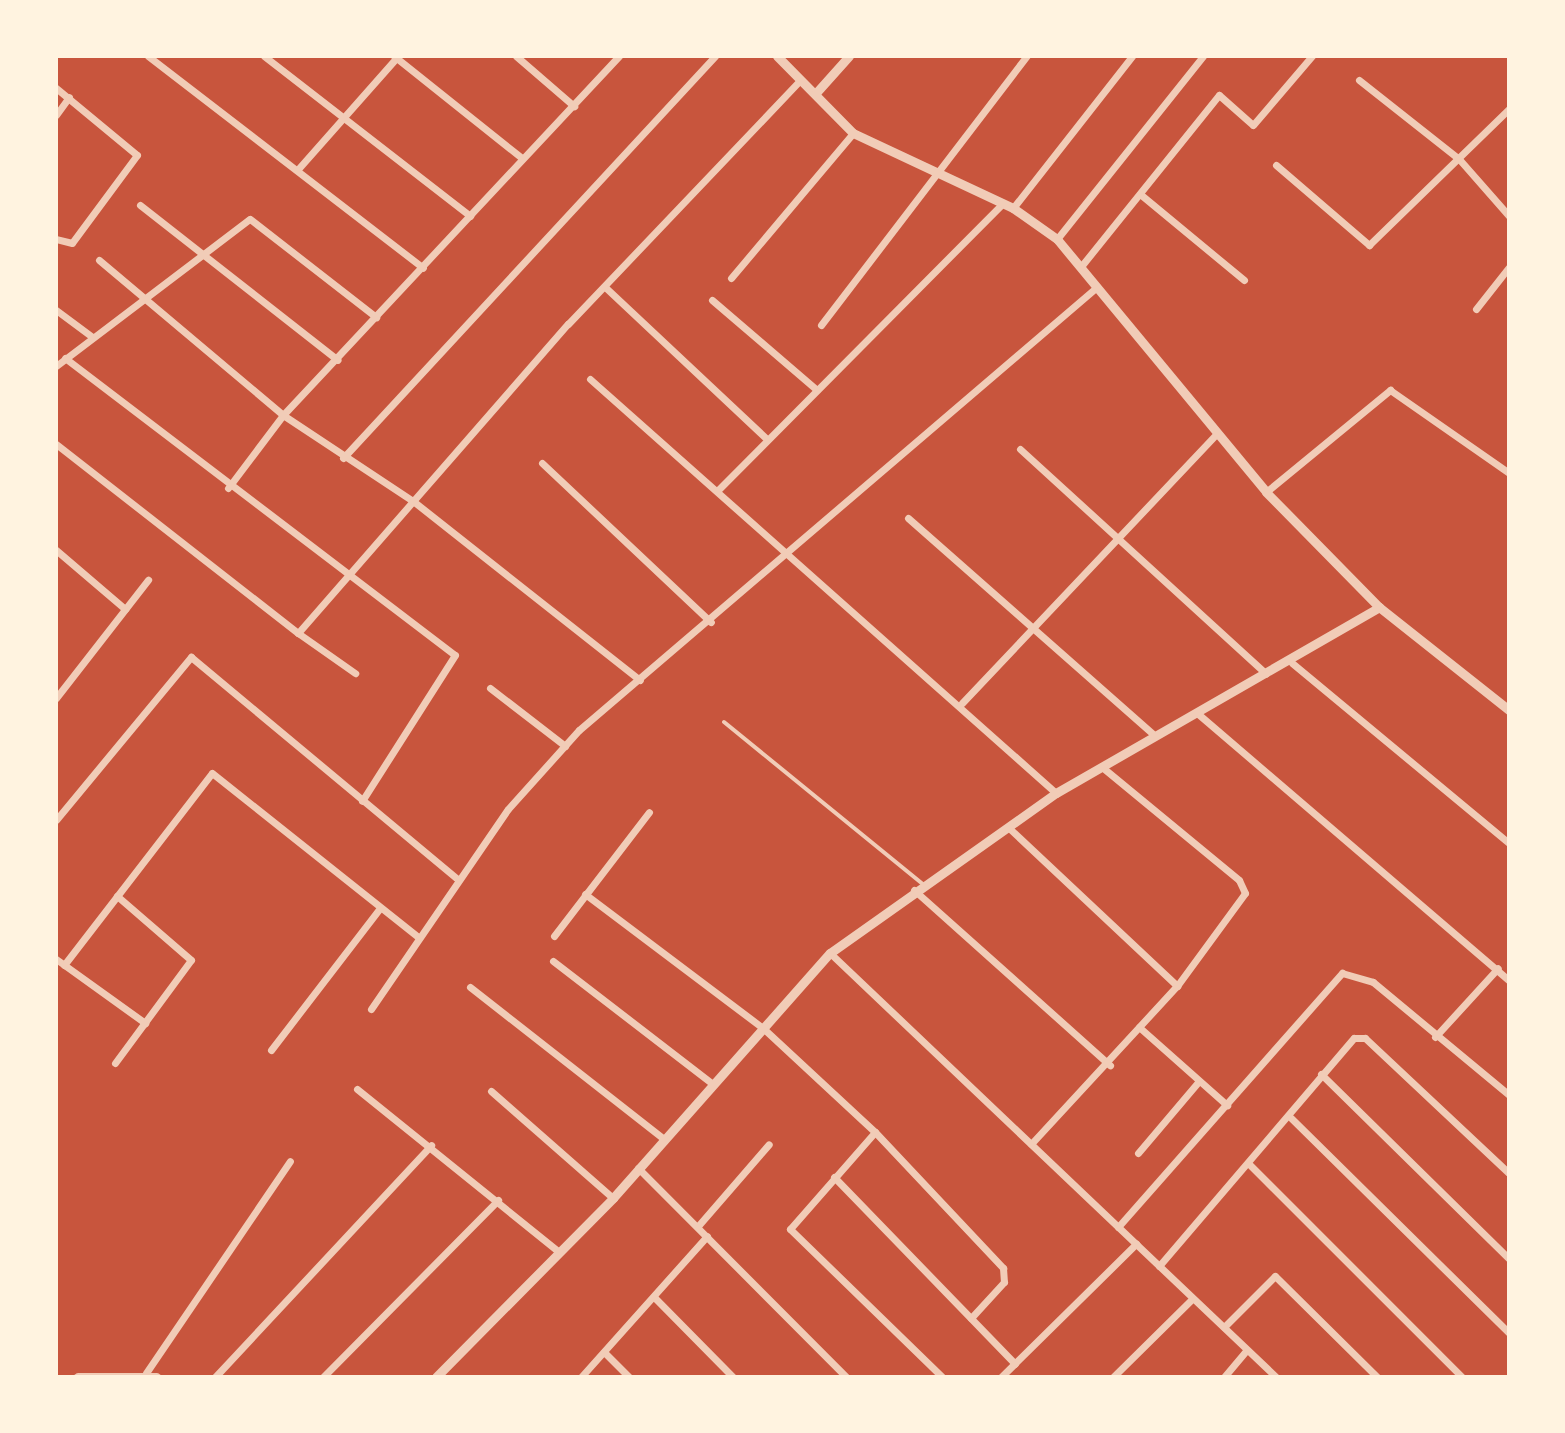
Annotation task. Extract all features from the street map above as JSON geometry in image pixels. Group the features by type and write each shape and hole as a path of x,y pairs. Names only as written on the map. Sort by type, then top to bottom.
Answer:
{"street":[{"path":"148,56 299,168 423,268"},
{"path":"264,56 470,216"},
{"path":"516,56 574,106"},
{"path":"228,488 283,415 338,360 619,56"},
{"path":"343,458 715,56"},
{"path":"777,56 853,133 1013,208 1057,239 1083,264 1097,287 1266,492 1379,607 1509,710"},
{"path":"815,94 849,56"},
{"path":"821,325 1027,56"},
{"path":"1013,208 1132,56"},
{"path":"1057,239 1203,56"},
{"path":"1083,264 1219,95 1253,125 1312,56"},
{"path":"299,168 396,57 522,158"},
{"path":"298,633 346,575 605,287 800,80"},
{"path":"1359,80 1459,159 1509,216"},
{"path":"56,88 137,155 72,243 56,239"},
{"path":"56,115 69,97"},
{"path":"1276,165 1365,245 1509,109"},
{"path":"731,278 853,133"},
{"path":"1140,194 1244,280"},
{"path":"140,205 338,360"},
{"path":"719,489 1001,205"},
{"path":"56,366 91,336 146,302 250,219 376,317"},
{"path":"99,260 283,415 343,458 413,501 640,680"},
{"path":"1476,309 1509,267"},
{"path":"605,287 767,439"},
{"path":"371,1009 456,878 565,746 1097,287"},
{"path":"712,300 817,390"},
{"path":"56,310 91,336"},
{"path":"65,358 228,488 455,657 362,801"},
{"path":"590,379 962,703 1056,793"},
{"path":"1266,492 1390,390 1509,473"},
{"path":"962,703 1216,434"},
{"path":"56,444 242,595 355,673"},
{"path":"1020,449 1266,674"},
{"path":"542,463 711,622"},
{"path":"908,518 1155,736"},
{"path":"56,550 125,609"},
{"path":"56,698 148,580"},
{"path":"436,1377 613,1198 830,953 1056,793 1266,674 1292,663 1379,607"},
{"path":"56,820 191,657 456,878"},
{"path":"1292,663 1509,843"},
{"path":"490,688 565,746"},
{"path":"1197,713 1509,980"},
{"path":"1031,1144 1110,1065 1243,904 1239,880 1102,767"},
{"path":"64,965 212,773 418,937"},
{"path":"554,936 649,812"},
{"path":"1009,828 1177,986"},
{"path":"919,888 1110,1065"},
{"path":"585,894 763,1028 875,1132 1007,1275 971,1318"},
{"path":"115,1063 190,955 117,896"},
{"path":"271,1050 379,909"},
{"path":"830,953 1276,1377"},
{"path":"56,959 145,1023"},
{"path":"553,961 713,1084"},
{"path":"1435,1037 1498,968"},
{"path":"1118,1227 1342,973 1373,982 1435,1037 1509,1095"},
{"path":"470,987 664,1139"},
{"path":"1139,1027 1227,1105"},
{"path":"1159,1266 1291,1118 1346,1044 1365,1038 1509,1173"},
{"path":"1321,1074 1509,1259"},
{"path":"1138,1153 1199,1081"},
{"path":"357,1089 431,1145 559,1252"},
{"path":"491,1091 613,1198"},
{"path":"1291,1118 1509,1333"},
{"path":"875,1132 790,1229 942,1377"},
{"path":"698,1226 769,1144"},
{"path":"215,1377 431,1145"},
{"path":"78,1377 151,1375 290,1161"},
{"path":"1250,1165 1462,1377"},
{"path":"638,1168 846,1377"},
{"path":"834,1177 1015,1364"},
{"path":"323,1377 498,1200"},
{"path":"581,1377 707,1236"},
{"path":"1001,1377 1136,1244"},
{"path":"1224,1327 1275,1276 1377,1377"},
{"path":"654,1297 733,1377"},
{"path":"1113,1377 1193,1298"},
{"path":"1224,1377 1247,1350"},
{"path":"604,1352 629,1377"}],"lane":[{"path":"724,722 919,888"}]}
